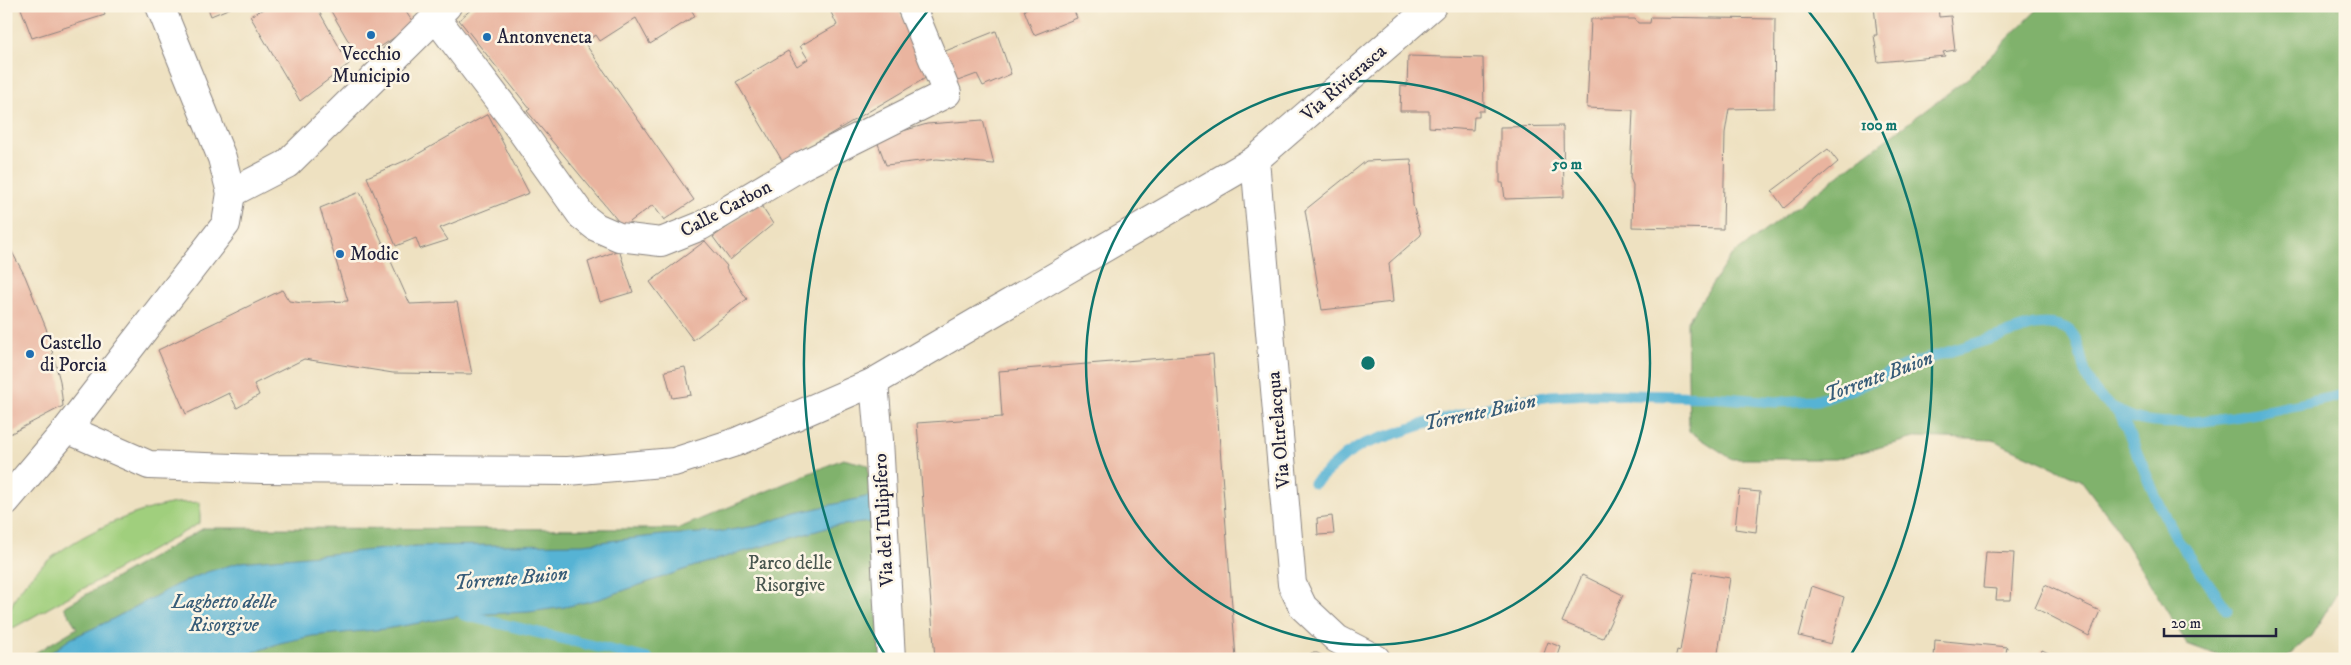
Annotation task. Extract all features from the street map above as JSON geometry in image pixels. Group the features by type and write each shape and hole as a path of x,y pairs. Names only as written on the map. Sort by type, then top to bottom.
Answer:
{"street":[{"path":"7,498 67,429 226,224 230,193 222,158 160,6"},
{"name":"Calle Carbon","path":"441,12 512,118 582,216 596,227 619,237 661,242 701,226 804,165 947,93 911,6"},
{"name":"Via Rivierasca","path":"67,429 149,465 262,470 568,471 674,462 736,442 874,382 1255,160 1432,6"},
{"path":"230,193 287,164 441,12"},
{"name":"Via Oltrelacqua","path":"1255,160 1292,584 1302,607 1337,640 1376,659"},
{"name":"Via del Tulipifero","path":"874,382 891,659"}],"green space":[{"path":"2041,6 2345,6 2345,589 2339,590 2311,636 2285,659 2228,659 2187,644 2112,521 2081,480 1993,440 1918,437 1836,459 1732,459 1689,431 1687,322 1730,257 1968,78"},
{"name":"Parco delle Risorgive","path":"843,459 868,465 882,659 25,659 77,628 64,607 204,528 677,529"},
{"path":"200,502 200,523 6,632 11,607 25,584 45,563 70,545 125,517 152,508 176,503"}],"water":[{"name":"Laghetto delle Risorgive","path":"870,496 871,522 834,526 701,564 599,599 565,607 529,612 465,615 385,629 312,636 280,643 235,659 42,659 70,639 109,621 176,585 207,572 241,562 417,546 583,544 663,535 718,532 756,526 796,513"}],"building":[{"path":"20,6 102,6 105,15 32,38"},
{"path":"207,6 235,6 211,16"},
{"path":"269,6 316,6 349,64 300,101 250,16"},
{"name":"Vecchio Municipio","path":"328,6 402,6 414,24 360,61"},
{"path":"475,6 689,6 695,16 650,44 636,18 600,41 596,35 584,42 694,200 664,220 653,205 623,227 527,111 530,109 459,20"},
{"path":"828,6 897,6 929,76 783,162 736,82 788,51 797,66 808,59 800,46 837,25"},
{"path":"1027,6 1072,6 1077,18 1034,35 1024,10 1028,8"},
{"path":"1874,6 1938,6 1939,17 1951,16 1955,50 1943,52 1945,56 1878,62 1874,35 1877,35"},
{"path":"1651,17 1775,19 1774,108 1729,109 1725,133 1723,229 1632,227 1633,185 1630,178 1633,110 1587,108 1591,19 1635,19 1638,23 1650,23"},
{"path":"996,31 1011,74 983,86 977,74 955,82 943,52"},
{"path":"1408,56 1483,58 1484,111 1479,111 1479,117 1474,117 1473,130 1429,127 1429,111 1400,111 1401,86 1407,87"},
{"path":"488,114 529,193 440,228 448,240 420,249 416,238 396,246 367,177 409,159"},
{"path":"983,120 994,164 937,159 886,165 877,141 889,135 927,124"},
{"path":"1563,126 1564,197 1505,199 1503,183 1500,183 1500,127"},
{"path":"1828,149 1838,162 1784,208 1772,191"},
{"path":"1411,159 1413,205 1421,235 1389,263 1393,302 1322,310 1305,210 1366,161"},
{"path":"360,192 410,304 457,302 472,374 393,373 304,359 254,384 259,395 237,408 229,393 186,414 158,350 282,290 289,301 302,303 348,301 320,208"},
{"path":"760,204 773,224 730,260 713,237"},
{"name":"Castello di Porcia","path":"6,241 25,276 46,328 60,381 63,406 6,436"},
{"path":"705,241 727,266 726,268 747,299 693,340 650,282"},
{"path":"619,250 633,292 600,302 588,262"},
{"path":"1213,354 1236,659 935,659 917,423 1002,417 999,371"},
{"path":"685,367 691,395 672,398 665,371"},
{"path":"1739,490 1760,492 1756,532 1735,529"},
{"path":"1332,516 1334,534 1318,535 1317,518"},
{"path":"1986,552 2014,553 2011,600 1996,600 1997,589 1983,588"},
{"path":"1694,572 1730,578 1717,659 1675,659 1677,650 1680,651"},
{"path":"1582,575 1623,595 1603,638 1562,622"},
{"path":"2045,585 2100,611 2089,636 2035,608"},
{"path":"1812,586 1844,597 1831,644 1799,636"},
{"path":"1935,640 2007,647 2005,659 1934,659"},
{"path":"1548,642 1561,647 1557,659 1542,659"},
{"path":"2042,650 2061,659 2039,659"},
{"path":"1311,653 1317,653 1330,659 1306,659"}],"waterway":[{"name":"Torrente Buion","path":"1314,483 1346,455 1364,444 1427,423 1511,402 1552,396 1590,394 1711,397 1776,402 1818,400 1853,389 1904,366 2034,325 2052,324 2065,328 2072,334 2077,343 2087,378 2094,390 2112,407 2134,418 2155,422 2180,423 2208,420 2268,411 2345,395"},
{"path":"2120,413 2157,500 2176,537 2227,610"},
{"path":"455,604 464,615 648,659"}],"place":[{"name":"Vecchio Municipio","path":"371,35"},
{"name":"Antonveneta","path":"487,37"},
{"name":"Modic","path":"340,254"},
{"name":"Castello di Porcia","path":"30,354"}]}
